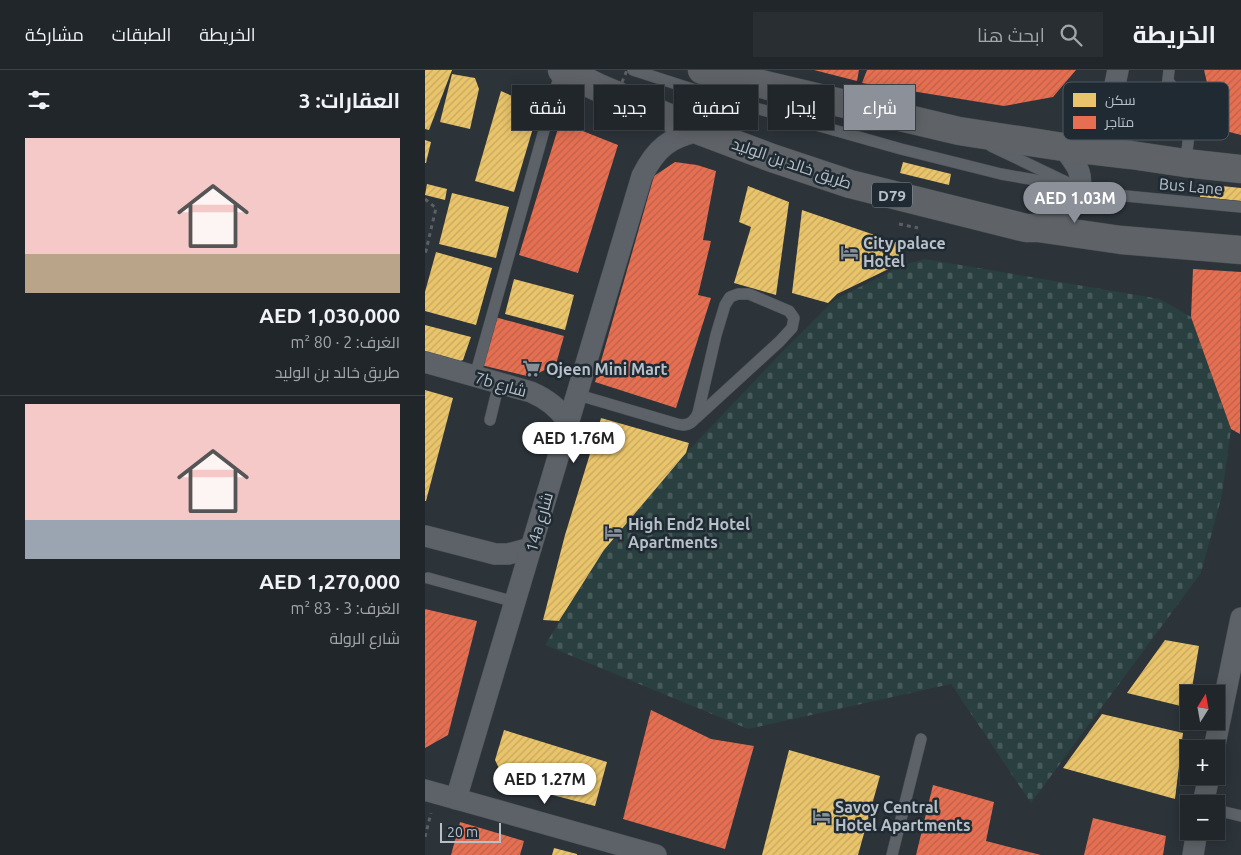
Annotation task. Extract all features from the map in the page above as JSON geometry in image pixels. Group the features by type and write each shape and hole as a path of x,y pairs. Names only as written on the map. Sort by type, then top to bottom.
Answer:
{"main road":[{"name":"طريق خالد بن الوليد","path":"561,70 700,131 850,184 1026,228 1121,240 1241,250"},
{"path":"714,71 959,131 1063,147 1241,169"}],"street":[{"name":"14a شارع","path":"456,799 575,394 642,176 649,162 659,150 685,134 700,131"},
{"path":"1101,152 1103,140"},
{"path":"1037,228 1067,207 1075,199 1079,188 1078,169 1063,147"},
{"name":"7b شارع","path":"425,362 531,392 552,403 567,422"},
{"path":"425,536 495,554 508,554 531,548"},
{"path":"1216,740 1237,659 1241,618"},
{"path":"425,790 656,855"},
{"path":"1193,855 1196,840"}],"lane":[{"path":"475,376 561,70"},
{"name":"Bus Lane","path":"633,70 720,98 901,149 1001,174 1126,196 1241,206"},
{"path":"959,131 1079,188"},
{"path":"1185,163 1188,140"},
{"path":"575,394 682,426 688,424 692,422 779,342 792,328 794,318 789,310 749,294 737,294 730,297 725,305 718,328 698,413 695,418"},
{"path":"490,420 499,383"},
{"path":"428,578 515,602"},
{"path":"892,855 921,739"},
{"path":"1225,812 1241,816"}],"path":[{"path":"621,85 627,70"},
{"path":"425,199 436,208 425,255"}],"green space":[{"path":"925,259 1160,299 1191,317 1231,429 1222,495 1201,573 1031,803 951,684 748,729 545,645 604,550 686,453 784,350 834,300 903,265"}],"building: سكن":[{"path":"425,70 452,70 429,130 425,129"},
{"path":"452,74 475,78 479,89 470,129 440,122"},
{"path":"501,91 512,96 512,130 532,130 514,192 475,181"},
{"path":"425,140 431,142 426,163 425,163"},
{"path":"903,162 951,174 949,185 900,173"},
{"path":"427,184 447,189 445,200 425,195"},
{"path":"1202,184 1241,188 1241,201 1200,197"},
{"path":"748,186 789,202 776,295 734,283 751,227 739,222"},
{"path":"452,193 509,207 496,258 439,244"},
{"name":"City palace Hotel","path":"802,210 898,243 905,261 837,294 828,303 792,293"},
{"path":"436,252 492,268 476,325 425,311 425,292"},
{"path":"514,279 574,295 565,330 505,314"},
{"path":"425,325 471,337 463,360 454,363 425,355"},
{"path":"425,390 453,398 426,501 425,501"},
{"path":"601,418 689,443 686,453 604,550 559,621 543,620 565,535"},
{"path":"1165,640 1199,646 1192,685 1180,685 1180,706 1127,693"},
{"path":"1102,714 1183,733 1182,740 1180,740 1175,799 1063,768"},
{"path":"504,730 607,762 595,806 506,783 495,760"},
{"name":"Savoy Central Hotel Apartments","path":"789,750 880,776 858,855 762,855"},
{"path":"554,848 577,854 577,855 552,855"}],"building: متاجر":[{"path":"814,70 859,70 857,81"},
{"path":"867,70 1076,70 1066,82 1063,82 1063,85 1053,97 1004,106 915,92 915,85 874,85 862,83"},
{"path":"1204,70 1241,70 1241,135 1229,132 1229,82 1207,82"},
{"path":"558,130 580,130 618,145 578,273 519,255"},
{"path":"675,162 697,165 716,171 703,240 711,241 698,295 711,298 676,408 595,382 654,176"},
{"path":"1193,269 1241,272 1240,434 1231,429 1191,317"},
{"path":"495,317 564,336 556,364 531,377 481,365"},
{"path":"425,609 477,621 448,735 425,748"},
{"path":"651,710 711,739 754,746 725,849 623,819"},
{"path":"933,785 994,802 986,841 1041,855 916,855"},
{"path":"1093,818 1166,836 1163,855 1084,855"},
{"path":"460,822 524,841 520,855 451,855"}],"place":[{"name":"City palace Hotel","path":"849,252"},
{"name":"Ojeen Mini Mart","path":"532,369"},
{"name":"High End2 Hotel Apartments","path":"614,533"},
{"name":"Savoy Central Hotel Apartments","path":"821,816"}]}
